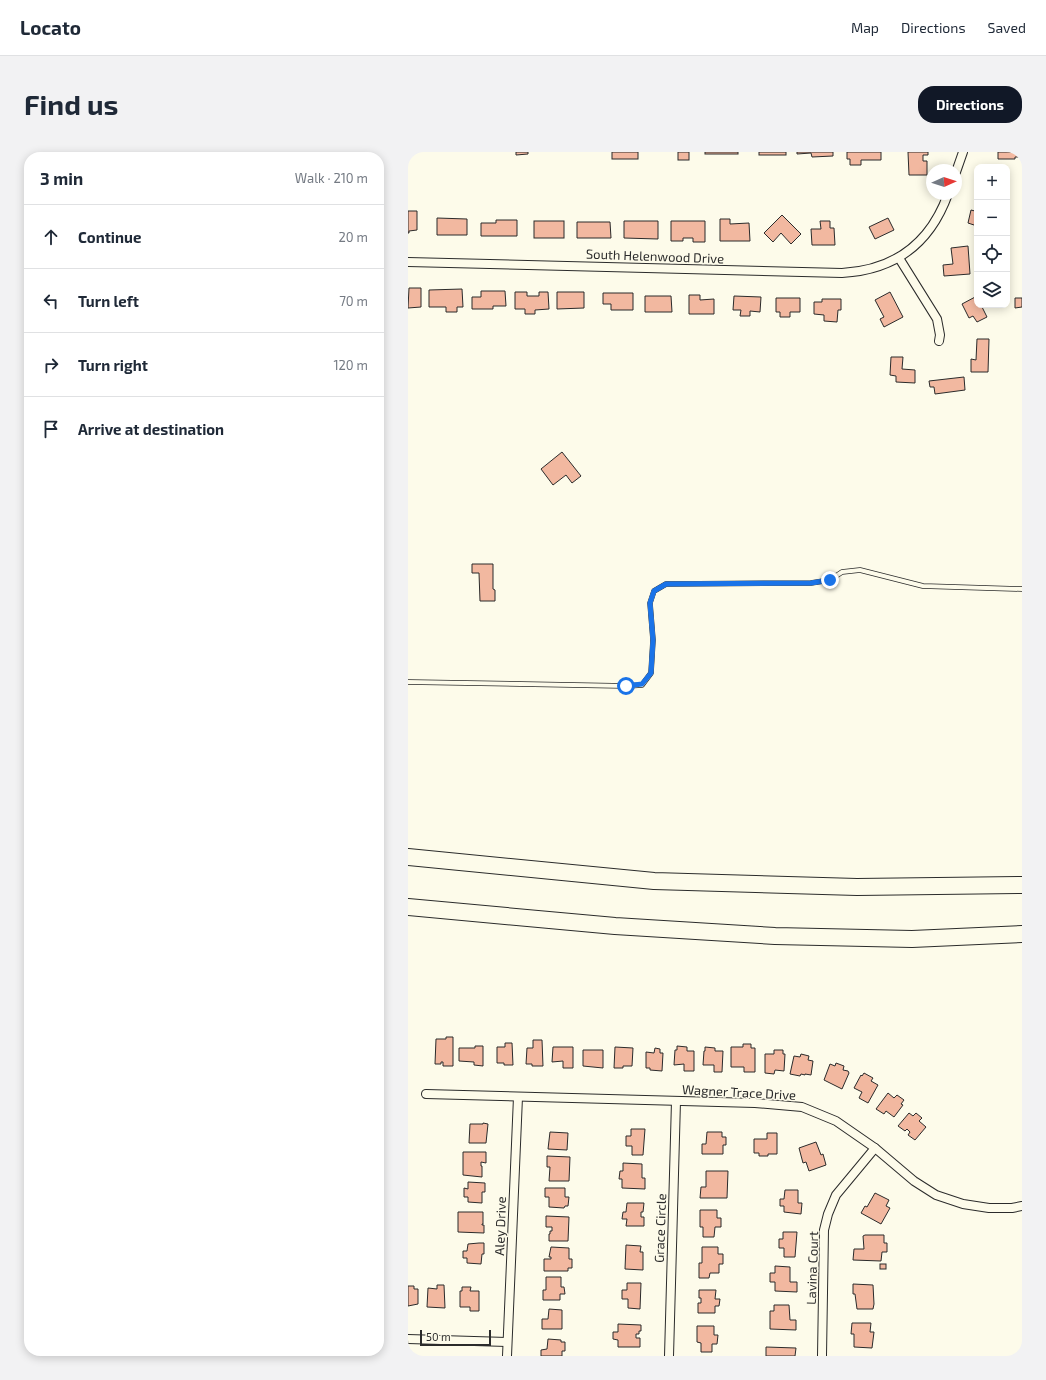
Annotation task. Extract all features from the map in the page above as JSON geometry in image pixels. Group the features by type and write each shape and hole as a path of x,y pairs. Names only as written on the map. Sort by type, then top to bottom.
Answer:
{"highway":[{"path":"408,857 654,881 857,888 1022,885"},
{"path":"408,907 615,926 775,936 912,939 1022,934"}],"street":[{"path":"959,164 963,152"},
{"name":"South Helenwood Drive","path":"408,262 842,274 872,269 899,258 922,239 942,209 946,200"},
{"path":"899,258 937,319 940,335 939,341"},
{"name":"Wagner Trace Drive","path":"426,1094 755,1103 802,1107 836,1121 875,1148 914,1181 936,1195 963,1204 989,1208 1012,1208 1022,1206"},
{"name":"Aley Drive","path":"507,1356 518,1096"},
{"name":"Grace Circle","path":"669,1356 676,1101"},
{"name":"Lavina Court","path":"822,1356 825,1225 836,1195 875,1148"},
{"path":"408,1339 507,1342"}],"lane":[{"path":"408,682 626,686 642,684 651,673 653,640 650,603 654,591 666,584 811,583 830,580 842,572 860,570 923,586 1022,589"}],"building":[{"path":"516,152 528,152 528,154 516,155"},
{"path":"612,152 638,152 638,159 612,159"},
{"path":"678,152 689,152 689,160 678,160"},
{"path":"705,152 738,152 738,154 705,154"},
{"path":"759,152 786,152 786,155 759,155"},
{"path":"797,152 833,152 833,156 812,157 811,153 797,154"},
{"path":"847,152 881,152 881,160 861,160 861,165 850,165 850,159 847,159"},
{"path":"908,152 928,152 928,155 923,155 923,161 927,161 926,175 909,175"},
{"path":"998,152 1022,152 1022,157 1015,157 1015,159 998,159"},
{"path":"971,210 974,211 974,225 968,223"},
{"path":"408,211 417,211 417,230 409,231 409,233 408,233"},
{"path":"782,215 801,234 791,244 781,233 773,242 764,233"},
{"path":"437,218 467,219 467,235 437,235"},
{"path":"888,218 894,230 875,239 869,227"},
{"path":"720,219 730,219 730,224 749,223 750,241 720,241"},
{"path":"496,220 517,220 517,236 481,236 481,223 496,223"},
{"path":"534,221 564,221 564,238 534,238"},
{"path":"624,221 658,221 658,239 624,238"},
{"path":"671,221 705,221 705,242 693,242 693,238 683,238 683,241 671,241"},
{"path":"820,221 830,221 830,228 834,228 835,245 812,245 811,229 821,229"},
{"path":"577,222 610,222 611,238 577,238"},
{"path":"968,246 970,274 944,276 943,265 953,264 951,248"},
{"path":"409,288 421,288 421,307 408,308"},
{"path":"462,289 463,307 457,307 457,312 446,312 446,307 429,307 429,290"},
{"path":"481,291 505,291 506,306 493,306 493,309 472,309 472,297 481,297"},
{"path":"515,292 527,292 527,296 539,296 539,292 548,292 549,309 535,310 535,314 525,314 525,309 515,309"},
{"path":"557,292 584,292 584,308 557,309"},
{"path":"890,292 903,317 884,327 880,319 884,317 875,300"},
{"path":"603,293 633,293 633,310 611,310 611,304 603,304"},
{"path":"689,295 700,295 700,300 714,299 714,314 689,314"},
{"path":"645,296 671,296 672,312 645,312"},
{"path":"734,296 761,297 760,312 750,311 750,316 740,316 741,310 733,310"},
{"path":"776,298 800,298 800,312 790,312 790,317 780,317 780,312 776,312"},
{"path":"974,298 974,308 982,308 987,317 977,322 973,316 969,318 962,304"},
{"path":"1015,298 1022,298 1022,307 1015,308"},
{"path":"822,299 841,299 841,310 838,310 837,322 824,321 824,315 814,314 814,302 822,302"},
{"path":"977,339 989,339 988,372 971,372 971,359 976,360"},
{"path":"891,357 903,357 902,369 915,370 915,383 896,382 896,376 890,375"},
{"path":"964,377 965,390 935,394 934,387 930,387 929,381"},
{"path":"562,452 581,476 572,483 566,475 553,485 541,469"},
{"path":"472,564 493,564 493,589 495,590 495,601 480,601 479,573 472,573"},
{"path":"446,1037 453,1037 453,1066 443,1066 443,1062 441,1062 441,1064 435,1064 436,1039 446,1039"},
{"path":"533,1040 542,1040 543,1066 532,1066 532,1064 526,1064 527,1048 533,1048"},
{"path":"505,1043 512,1043 513,1065 497,1063 497,1047 505,1047"},
{"path":"743,1044 751,1044 751,1048 755,1048 755,1072 744,1072 744,1067 731,1067 731,1047 743,1047"},
{"path":"475,1046 483,1046 483,1066 474,1065 474,1062 459,1061 459,1048 475,1048"},
{"path":"677,1046 687,1047 687,1051 694,1051 694,1071 684,1071 684,1064 674,1065 675,1050 677,1050"},
{"path":"553,1047 573,1047 573,1068 563,1068 563,1061 552,1062"},
{"path":"615,1047 633,1048 632,1066 614,1068"},
{"path":"705,1047 715,1048 715,1051 723,1051 722,1072 714,1072 714,1065 703,1065"},
{"path":"655,1048 660,1049 660,1053 663,1053 662,1071 650,1070 650,1068 646,1068 646,1052 654,1053"},
{"path":"583,1050 603,1050 603,1068 583,1066"},
{"path":"774,1050 783,1050 783,1054 785,1054 784,1071 775,1070 774,1074 765,1073 765,1054 774,1054"},
{"path":"801,1054 809,1056 808,1060 813,1061 811,1075 801,1074 800,1076 790,1074 794,1056 800,1057"},
{"path":"836,1063 844,1066 843,1070 848,1071 849,1073 842,1089 824,1080 830,1064 835,1066"},
{"path":"864,1073 873,1078 871,1081 878,1085 868,1103 859,1098 862,1092 854,1088 861,1075 862,1076"},
{"path":"888,1093 894,1098 897,1095 904,1100 901,1104 903,1105 894,1117 886,1111 884,1114 876,1109"},
{"path":"909,1113 913,1116 916,1113 922,1118 919,1121 926,1127 915,1140 908,1135 910,1132 907,1129 905,1131 898,1126"},
{"path":"470,1124 488,1124 486,1143 469,1143"},
{"path":"631,1129 645,1129 643,1155 632,1155 632,1146 626,1146 626,1136 631,1136"},
{"path":"550,1132 568,1133 567,1150 548,1149"},
{"path":"707,1132 722,1132 722,1137 726,1137 726,1145 723,1145 723,1154 702,1154 702,1144 706,1144"},
{"path":"767,1133 777,1133 777,1154 759,1156 759,1153 754,1153 754,1139 767,1139"},
{"path":"816,1142 821,1155 823,1154 826,1165 809,1171 806,1162 803,1163 799,1148"},
{"path":"463,1152 486,1152 486,1163 481,1162 482,1177 463,1175"},
{"path":"547,1156 570,1157 569,1181 549,1181 550,1167 547,1167"},
{"path":"623,1163 642,1164 642,1178 645,1178 645,1189 622,1188 622,1179 619,1179 620,1171 623,1171"},
{"path":"706,1171 728,1171 727,1198 700,1198 701,1187 706,1187"},
{"path":"468,1182 485,1183 485,1192 482,1192 482,1203 468,1202 468,1197 464,1197 464,1188 468,1189"},
{"path":"545,1188 565,1188 565,1197 569,1197 568,1206 565,1206 564,1208 549,1207 549,1197 545,1197"},
{"path":"785,1190 798,1190 798,1203 802,1203 801,1214 784,1212 784,1206 780,1206 780,1199 784,1199"},
{"path":"875,1193 889,1200 886,1206 890,1208 881,1224 861,1213 865,1206 867,1207"},
{"path":"627,1203 644,1203 641,1217 644,1217 644,1226 626,1226 627,1219 622,1219 623,1212 626,1212"},
{"path":"700,1210 717,1210 717,1218 721,1218 721,1227 715,1227 714,1237 703,1237 703,1227 700,1227"},
{"path":"458,1212 483,1212 482,1225 484,1225 484,1233 458,1232"},
{"path":"546,1216 569,1217 568,1241 549,1241 549,1234 550,1231 552,1231 552,1227 546,1227"},
{"path":"783,1232 797,1232 795,1257 784,1257 784,1248 779,1248 779,1239 783,1239"},
{"path":"884,1235 884,1243 887,1243 887,1252 882,1252 881,1261 853,1260 854,1249 864,1249 863,1236"},
{"path":"484,1243 484,1254 482,1254 481,1264 467,1263 467,1258 463,1258 463,1251 467,1251 468,1244"},
{"path":"626,1245 641,1246 640,1252 643,1252 643,1270 625,1269"},
{"path":"551,1247 569,1248 569,1259 572,1259 572,1268 568,1268 568,1271 544,1271 544,1259 551,1259 551,1257 549,1257"},
{"path":"702,1247 718,1247 718,1254 723,1254 723,1264 719,1264 719,1273 710,1273 709,1278 699,1278 699,1263 702,1263"},
{"path":"880,1264 886,1264 886,1269 880,1269"},
{"path":"775,1266 790,1267 790,1282 797,1282 797,1292 775,1291 775,1282 770,1282 770,1273 775,1273"},
{"path":"546,1277 561,1277 561,1287 564,1287 565,1294 560,1294 560,1300 543,1300 543,1290 546,1290"},
{"path":"627,1283 641,1283 640,1309 628,1308 628,1299 622,1299 622,1290 627,1290"},
{"path":"853,1284 873,1285 873,1309 857,1309 855,1294 853,1294"},
{"path":"437,1285 444,1285 445,1308 427,1307 428,1288 437,1289"},
{"path":"408,1286 414,1286 414,1289 418,1289 418,1304 408,1306"},
{"path":"462,1287 471,1287 470,1291 479,1291 479,1311 470,1311 470,1307 460,1307 460,1291 462,1291"},
{"path":"699,1290 716,1290 715,1299 720,1299 719,1306 715,1306 715,1313 698,1313 698,1303 701,1303 701,1298 699,1298"},
{"path":"774,1305 789,1305 790,1320 796,1320 796,1330 770,1329 770,1311 774,1311"},
{"path":"549,1309 562,1310 562,1329 542,1329 542,1319 548,1319"},
{"path":"852,1323 871,1323 870,1332 874,1332 872,1348 854,1347 854,1334 851,1334"},
{"path":"618,1324 641,1325 641,1331 639,1331 639,1334 636,1334 636,1338 640,1338 640,1347 618,1347 618,1340 613,1339 613,1332 618,1332"},
{"path":"697,1326 714,1326 714,1335 718,1335 717,1344 712,1344 712,1352 701,1352 701,1343 697,1342"},
{"path":"548,1339 561,1340 561,1342 565,1342 565,1351 562,1351 562,1356 541,1356 541,1350 547,1349"},
{"path":"766,1347 796,1348 795,1356 766,1356"}],"route":[{"path":"626,686 642,684 651,673 653,640 650,603 654,591 666,584 811,583 830,580"}]}
